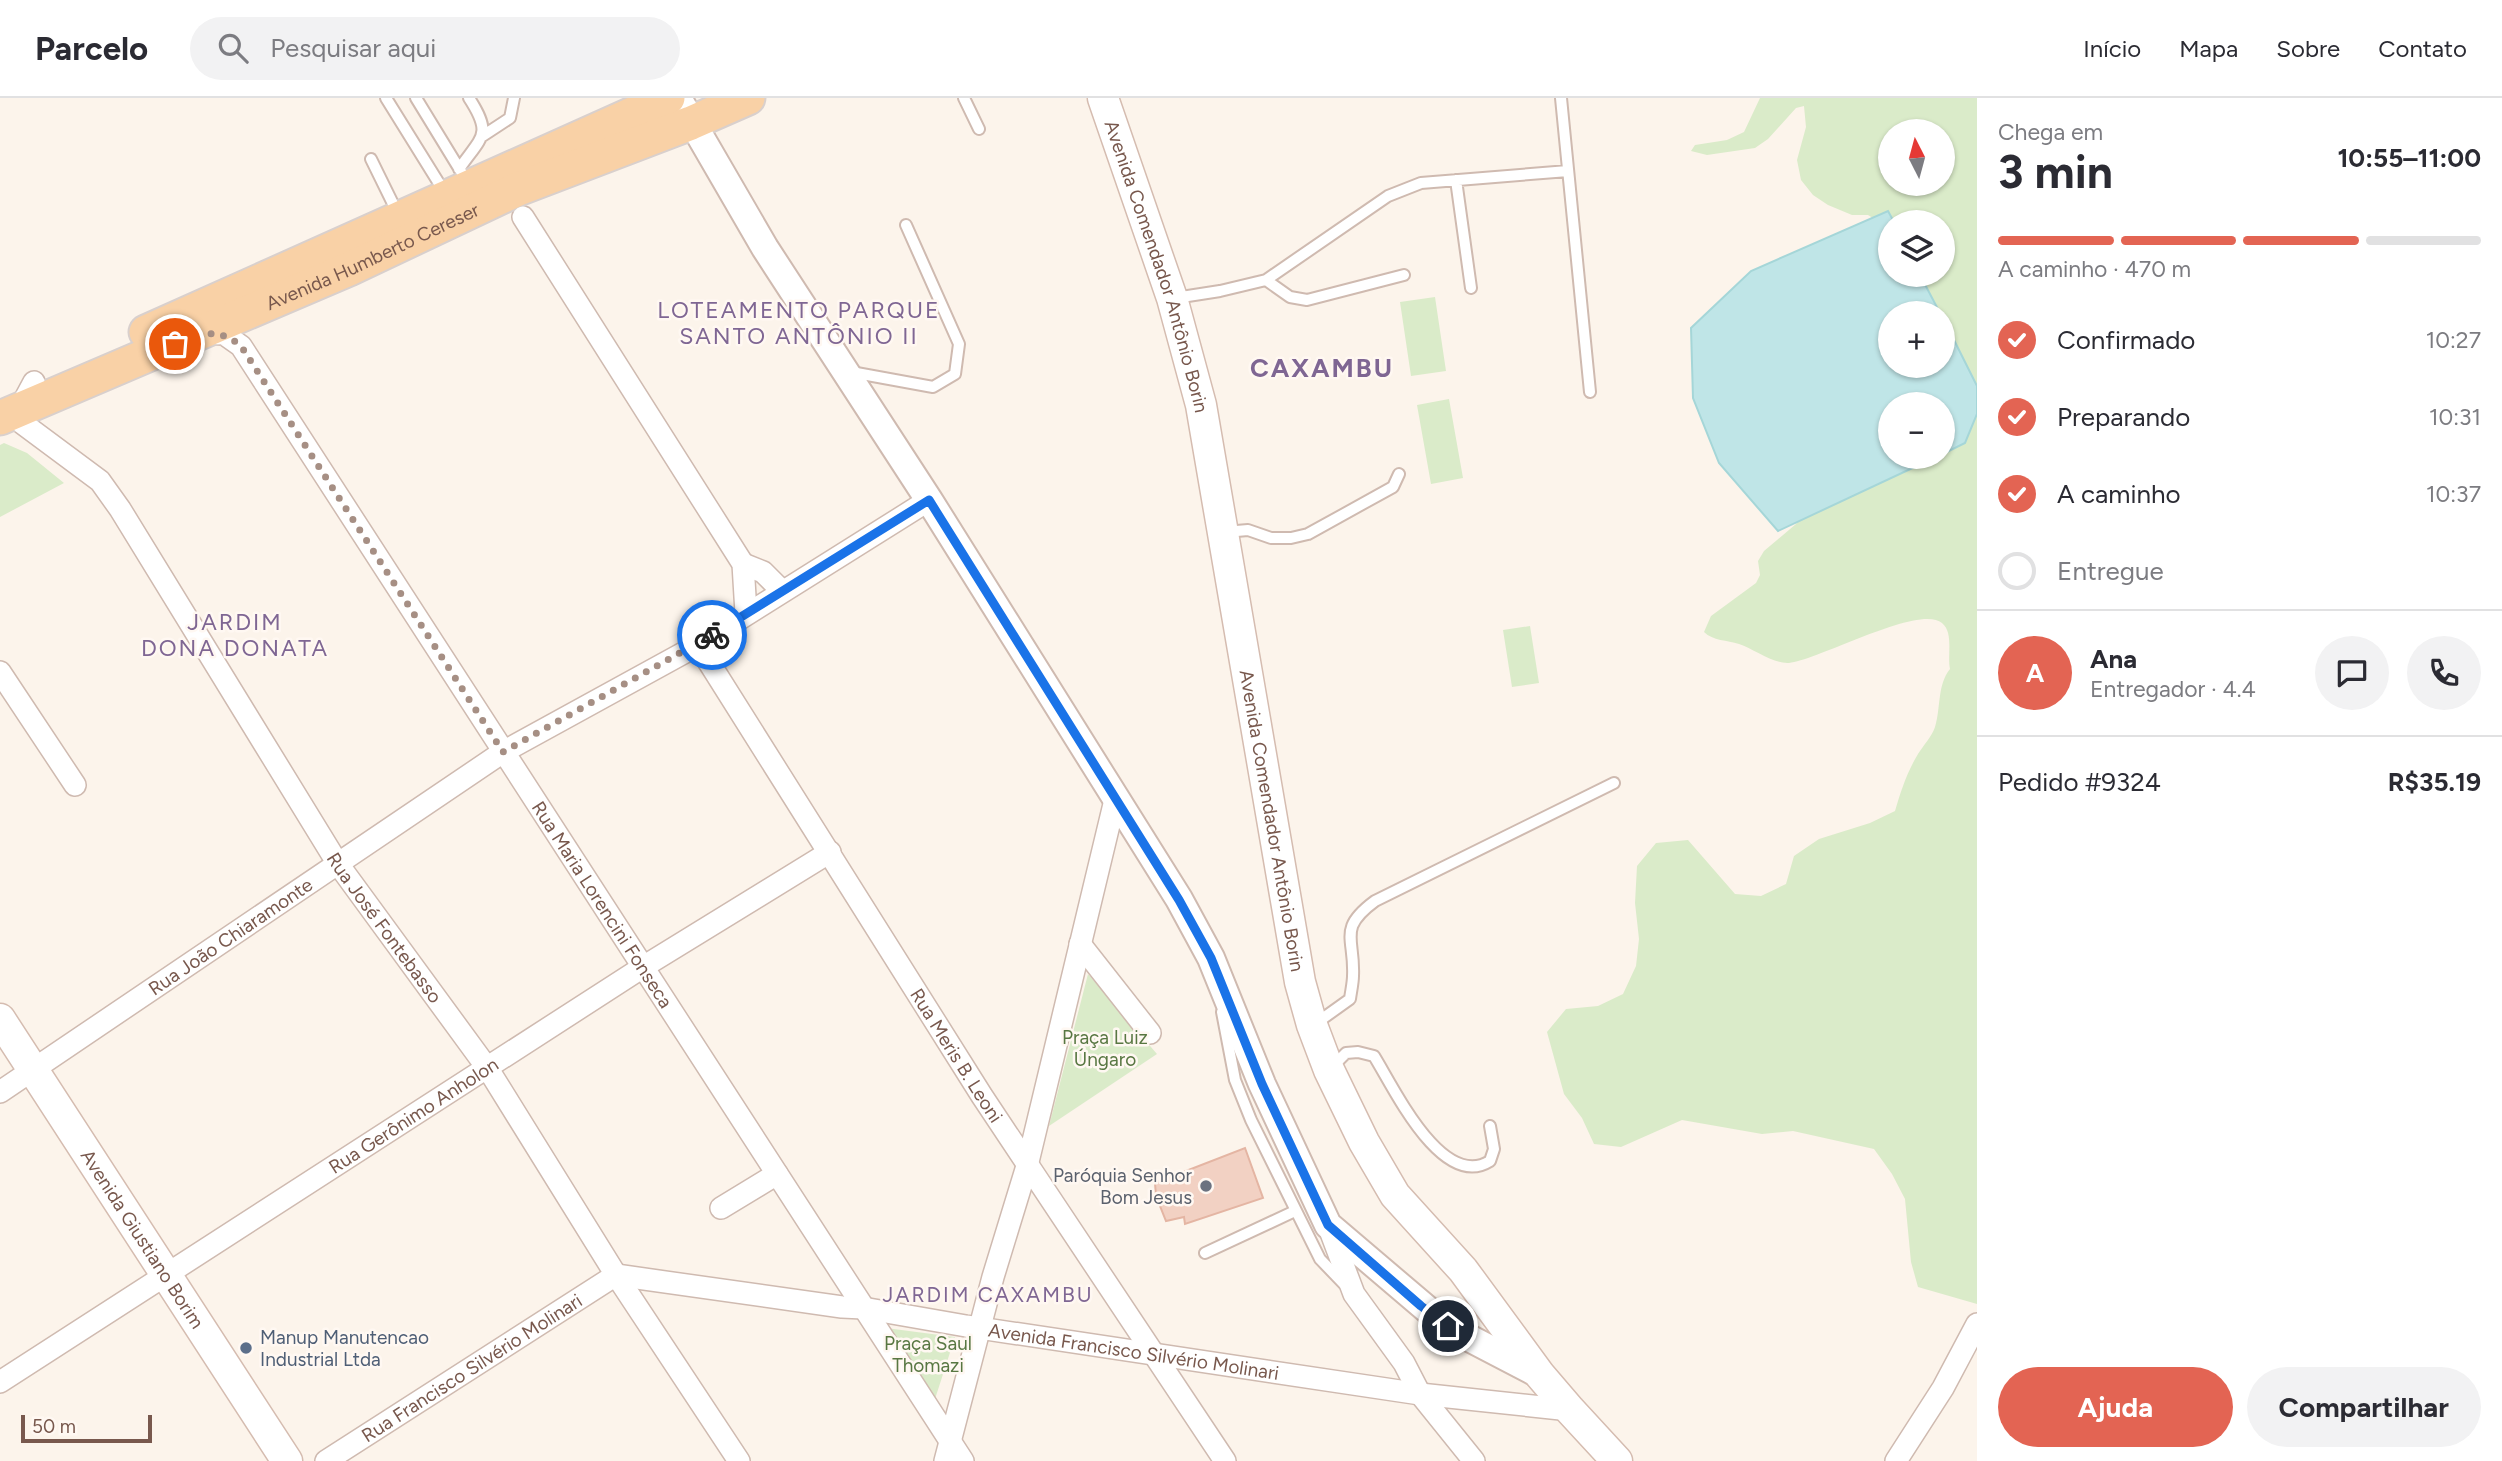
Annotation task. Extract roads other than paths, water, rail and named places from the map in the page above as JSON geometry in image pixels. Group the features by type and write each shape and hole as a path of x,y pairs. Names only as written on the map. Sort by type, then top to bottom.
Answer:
{"main road":[{"name":"Avenida Humberto Cereser","path":"13,401 399,217 458,183 668,98"},
{"name":"Avenida Humberto Cereser","path":"13,401 248,313 349,269 684,110 748,98"},
{"name":"Avenida Comendador Antônio Borin","path":"1103,98 1172,298 1200,405 1300,982 1312,1025 1329,1070 1364,1142 1395,1195 1463,1270 1540,1375 1617,1461"},
{"name":"Avenida Giustiano Borim","path":"0,1018 287,1461"}],"street":[{"path":"684,110 765,248 929,500 1179,900 1211,958 1262,1084 1328,1225 1354,1294 1404,1363 1420,1394 1474,1461"},
{"path":"523,217 743,564 746,613"},
{"path":"241,346 240,335 248,313"},
{"path":"200,333 224,334 241,346"},
{"name":"Rua Maria Lorencini Fonseca","path":"241,346 863,1308 947,1452 963,1461"},
{"name":"Rua José Fontebasso","path":"13,401 22,423 100,481 120,509 338,864 488,1069 616,1275 739,1461"},
{"name":"Rua João Chiaramonte","path":"0,1092 503,752 698,645 929,500"},
{"path":"743,564 763,572 782,591"},
{"name":"Rua Meris B. Leoni","path":"698,645 1027,1166 1225,1461"},
{"path":"0,672 75,785"},
{"path":"947,1452 979,1328 1027,1166 1115,800"},
{"name":"Rua Gerônimo Anholon","path":"0,1382 643,967 830,852"},
{"path":"1080,944 1150,1033"},
{"path":"721,1209 777,1174"},
{"path":"1328,1225 1448,1326 1540,1375"},
{"name":"Avenida Francisco Silvério Molinari","path":"616,1275 863,1308 1420,1394 1570,1410"},
{"name":"Rua Francisco Silvério Molinari","path":"326,1461 616,1275"},
{"path":"1896,1461 1943,1388 1977,1324"}],"lane":[{"path":"386,98 458,183"},
{"path":"416,98 458,183"},
{"path":"458,183 481,137 482,118 469,98"},
{"path":"481,137 510,118 514,98"},
{"path":"964,98 979,129"},
{"path":"1560,98 1590,392"},
{"path":"372,159 399,217"},
{"path":"1172,298 1220,291 1266,280 1388,196 1421,183 1568,171"},
{"path":"1456,180 1471,288"},
{"path":"844,371 933,387 955,374 959,344 906,225"},
{"path":"1266,280 1290,297 1307,300 1404,275"},
{"path":"1223,533 1248,530 1270,538 1291,538 1308,534 1393,487 1399,474"},
{"path":"1312,1025 1350,999 1354,975 1350,936 1358,914 1376,901 1614,782"},
{"path":"1211,958 1235,1080 1251,1121 1320,1259 1354,1294"},
{"path":"1329,1070 1346,1052 1374,1056 1424,1135 1436,1150 1454,1162 1474,1167 1483,1166 1490,1161 1494,1149 1490,1126"},
{"path":"1205,1253 1295,1211"}],"water":[{"path":"1878,215 1878,287 1926,287 1934,301 1878,301 1878,378 1955,378 1955,342 1977,386 1977,414 1965,443 1955,448 1955,392 1878,392 1878,469 1910,469 1778,531 1719,463 1693,398 1691,328 1751,271"}],"place":[{"name":"Paróquia Senhor Bom Jesus","path":"1206,1186"},
{"name":"Manup Manutencao Industrial Ltda","path":"246,1348"}],"district":[{"name":"LOTEAMENTO PARQUE SANTO ANTÔNIO II","path":"799,323"},
{"name":"CAXAMBU","path":"1322,368"},
{"name":"JARDIM DONA DONATA","path":"235,635"},
{"name":"JARDIM CAXAMBU","path":"988,1294"}],"park label":[{"name":"Praça Luiz Úngaro","path":"1105,1048"},
{"name":"Praça Saul Thomazi","path":"928,1354"}]}
